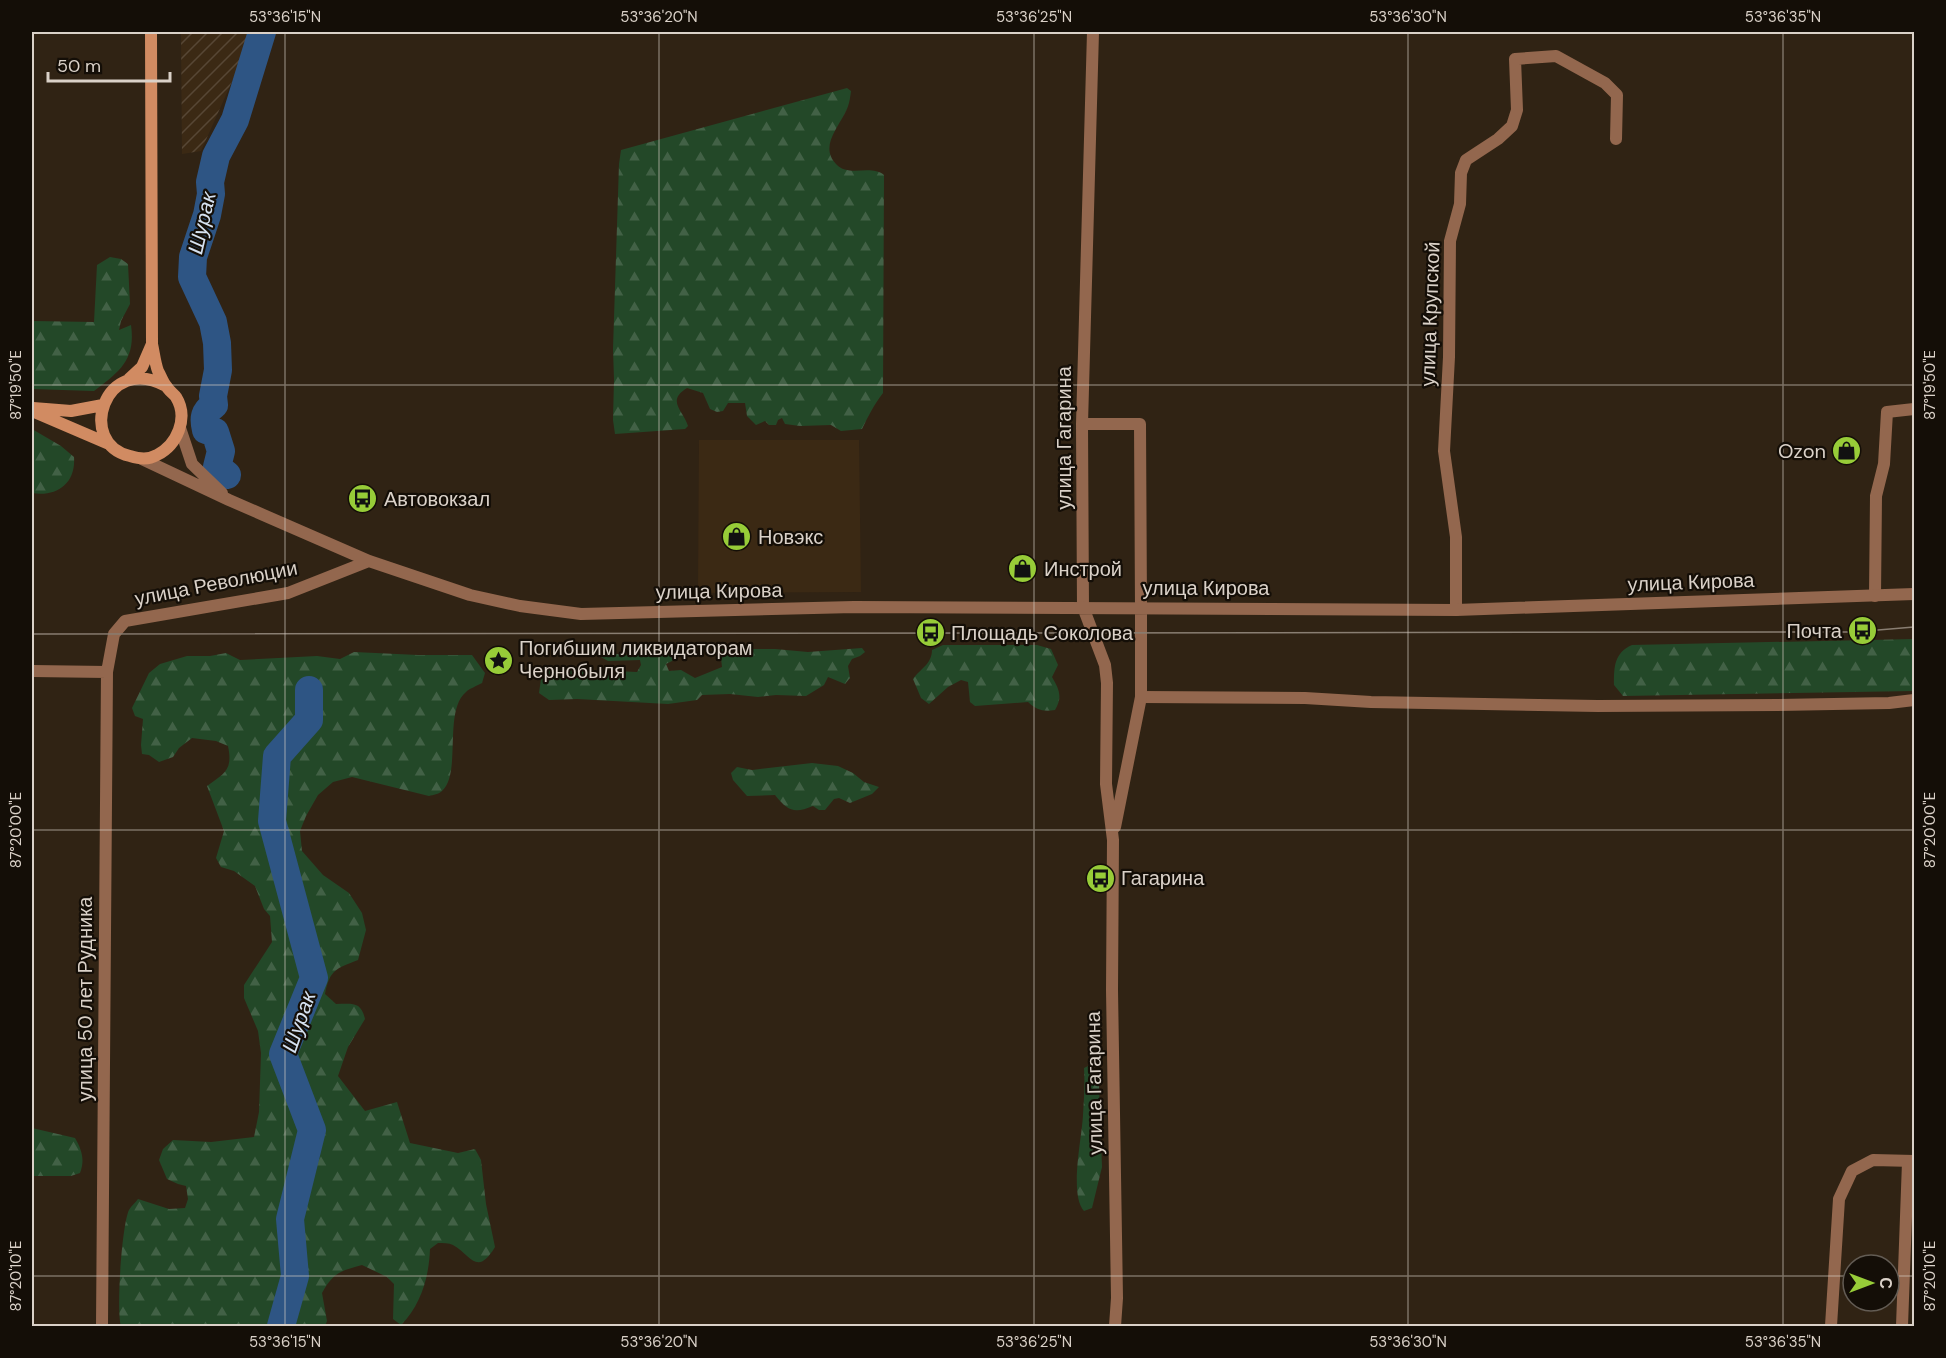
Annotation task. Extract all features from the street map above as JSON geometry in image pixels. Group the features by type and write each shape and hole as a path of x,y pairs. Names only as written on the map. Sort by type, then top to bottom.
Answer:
{"main road":[{"path":"32,409 110,444 123,455 142,459 152,458 166,451 174,442 180,428 180,407 157,368 152,344 151,32"},
{"path":"110,444 103,433 101,421 103,405 112,390 142,367 152,344"},
{"path":"129,379 154,380 166,386"},
{"path":"32,409 71,411 103,405"}],"street":[{"name":"улица Гагарина","path":"1093,32 1082,424 1083,607 1105,665 1107,683 1106,784 1113,840 1112,990 1117,1298 1115,1326"},
{"name":"улица Крупской","path":"1456,610 1456,537 1444,451 1449,357 1450,241 1460,204 1461,173 1466,160 1498,139 1512,126 1517,110 1515,59 1556,56 1605,83 1617,95 1616,139"},
{"path":"1875,596 1876,496 1884,464 1887,412 1914,409"},
{"name":"улица Гагарина","path":"1082,424 1140,424 1142,697 1113,840"},
{"path":"180,428 192,464 229,500"},
{"name":"улица Кирова","path":"142,459 369,561 470,595 520,606 581,614 854,607 1456,610 1914,594"},
{"name":"улица Революции","path":"107,672 114,634 125,621 288,592 369,561"},
{"path":"32,671 107,672"},
{"name":"улица 50 лет Рудника","path":"102,1326 107,672"},
{"path":"1142,697 1294,698 1371,702 1598,706 1889,703 1914,700"},
{"path":"1831,1326 1839,1199 1852,1172 1873,1160 1911,1161 1902,1326"}],"shaded area":[{"path":"181,32 254,32 201,151 182,154"},
{"path":"699,440 859,440 861,592 698,593"}],"green space":[{"path":"847,88 851,91 849,102 832,138 831,158 841,168 847,170 872,171 884,175 883,393 862,429 841,431 831,425 785,424 782,418 776,425 769,425 765,421 756,425 747,416 745,403 728,403 723,411 717,412 710,409 703,393 687,388 678,397 677,402 688,426 685,429 615,434 613,349 621,150"},
{"path":"110,257 121,259 128,264 130,304 119,330 131,325 132,337 131,347 124,364 94,391 32,389 32,321 94,322 97,265"},
{"path":"32,429 61,446 74,457 72,475 68,481 63,487 49,493 32,493"},
{"path":"1914,639 1914,691 1623,696 1614,685 1618,656 1632,645"},
{"path":"670,645 676,653 674,660 666,664 669,671 681,670 695,678 722,667 720,649 775,649 808,652 862,648 865,652 852,659 848,666 850,678 845,684 828,677 824,685 806,696 702,695 697,700 668,704 577,699 549,700 539,693 542,672 547,668 637,672 641,665 640,660 608,661 601,657 609,653 632,656 656,647"},
{"path":"943,645 1037,645 1051,649 1058,665 1052,677 1059,693 1059,701 1055,710 1040,710 1028,702 975,706 970,702 968,682 961,680 948,687 929,704 921,698 913,679 928,663 932,650"},
{"path":"354,652 472,655 485,673 482,683 468,691 459,701 455,713 451,771 442,791 429,796 352,777 333,782 318,795 300,831 302,851 323,875 349,893 362,913 366,930 358,960 335,971 329,979 325,994 336,1004 358,1006 365,1019 348,1047 338,1076 365,1111 397,1102 410,1143 458,1153 475,1149 481,1160 486,1204 495,1247 489,1256 479,1262 450,1244 438,1243 430,1249 423,1290 414,1309 401,1325 393,1319 394,1284 387,1277 362,1265 338,1274 326,1286 322,1293 327,1321 325,1326 121,1326 119,1304 121,1268 124,1232 129,1210 138,1199 169,1209 185,1208 188,1199 186,1186 167,1179 159,1160 163,1149 173,1140 211,1142 254,1137 259,1112 261,1053 258,1031 244,998 244,985 272,942 270,916 264,909 255,886 234,871 221,867 216,858 224,831 207,786 226,770 229,761 228,746 216,741 192,738 179,748 173,757 159,762 149,755 142,754 143,719 135,716 132,708 149,673 160,664 187,656 226,653 240,660 317,656 340,659"},
{"path":"812,763 838,766 853,773 864,782 879,787 872,794 850,803 839,798 834,799 825,810 819,810 813,806 792,810 775,795 747,796 733,780 731,773 737,767 752,770"},
{"path":"1090,1065 1096,1072 1099,1086 1102,1167 1092,1208 1084,1211 1077,1192 1077,1179 1083,1115 1084,1068"},
{"path":"32,1128 75,1138 82,1155 80,1173 71,1176 32,1176"}],"waterway":[{"name":"Шурак","path":"227,475 217,467 221,451 215,432 206,430 205,426 206,413 214,405 213,396 218,370 217,343 213,322 192,277 193,257 207,215 211,194 210,182 216,156 235,120 262,32"},
{"name":"Шурак","path":"281,1326 295,1276 290,1219 312,1130 283,1054 314,978 272,821 277,756 309,720 309,690"}],"tram line":[{"path":"32,634 1854,632 1914,627"}],"place":[{"name":"Ozon","path":"1847,451"},
{"name":"Автовокзал","path":"363,499"},
{"name":"Новэкс","path":"737,537"},
{"name":"Инстрой","path":"1023,569"},
{"name":"Почта","path":"1863,631"},
{"name":"Площадь Соколова","path":"930,633"},
{"name":"Погибшим ликвидаторам Чернобыля","path":"498,660"},
{"name":"Гагарина","path":"1100,878"}]}
